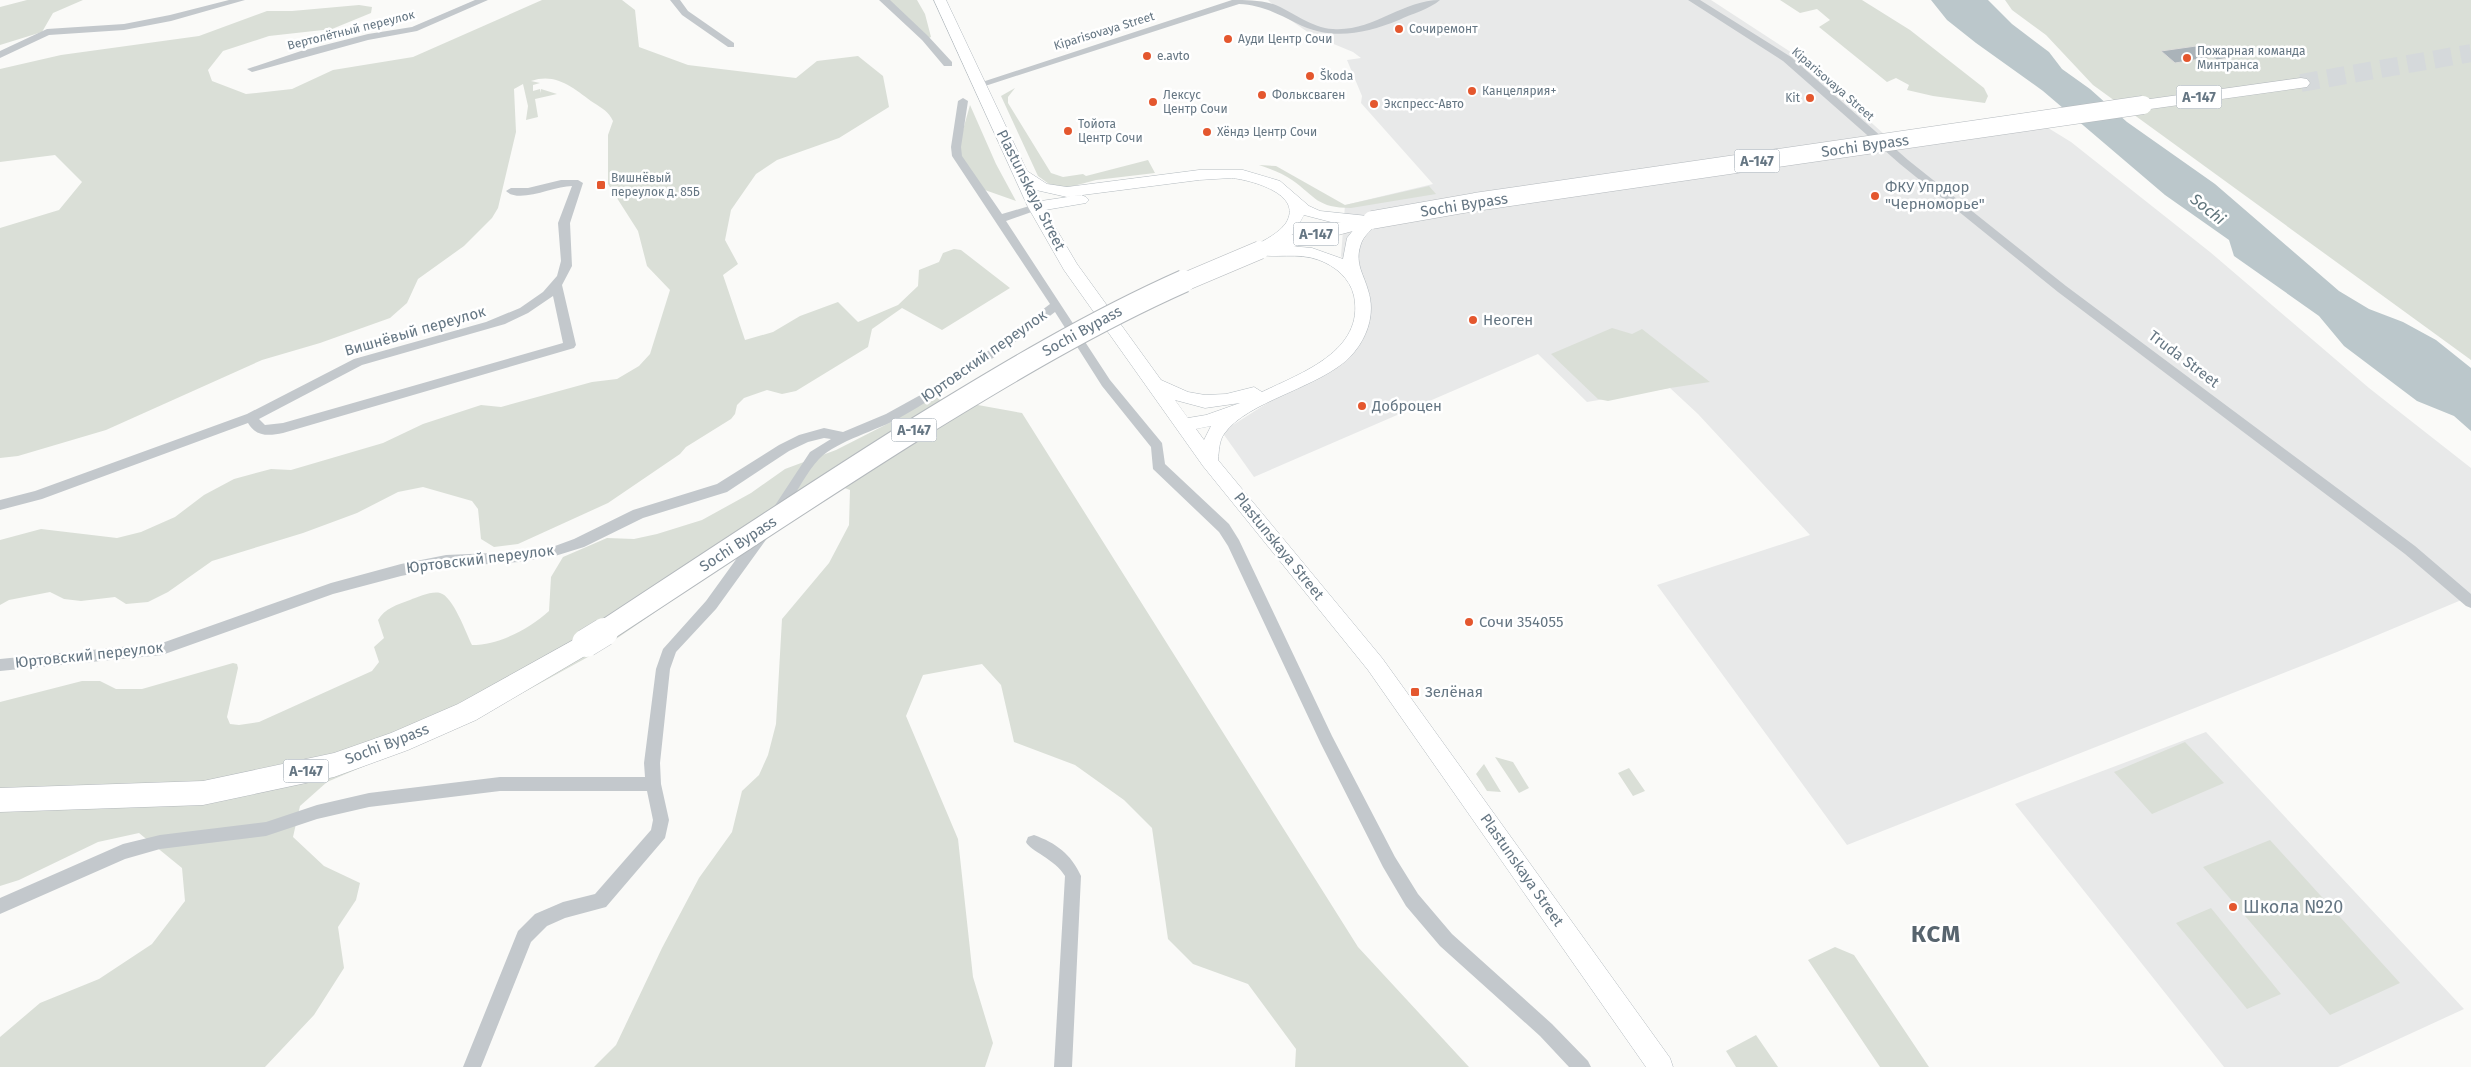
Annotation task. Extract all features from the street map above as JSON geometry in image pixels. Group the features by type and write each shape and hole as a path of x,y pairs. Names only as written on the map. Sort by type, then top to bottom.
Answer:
{"highway":[{"name":"Sochi Bypass","path":"0,800 203,793 248,785 334,765 399,742 450,720 498,695 586,643 821,489 944,412 1055,346 1113,313 1164,289 1260,250 1372,220 1475,202 2255,89 2301,84"}],"main road":[{"name":"Plastunskaya Street","path":"940,0 1036,207 1070,266 1209,461 1376,664 1661,1067"},
{"name":"А-147","path":"1036,207 1084,196 1124,191 1148,182 1218,173 1248,176 1273,185 1301,207 1316,214 1372,220"},
{"name":"А-147","path":"1020,174 1043,188 1084,196"},
{"name":"А-147","path":"1053,236 1058,218 1084,196"},
{"name":"А-147","path":"1260,250 1291,228 1297,220 1298,213 1292,200"},
{"name":"А-147","path":"1184,425 1206,421 1234,406 1296,382 1330,364 1347,350 1357,336 1364,307 1349,262 1352,242 1358,232 1372,220"},
{"name":"А-147","path":"1260,250 1291,249 1317,254 1341,266 1353,276"},
{"name":"А-147","path":"1154,384 1190,400 1234,406"},
{"name":"А-147","path":"1209,461 1211,443 1216,432 1234,406"}],"street":[{"path":"0,54 47,32 131,26 240,0"},
{"name":"Вертолётный переулок","path":"252,69 368,37 414,29 483,0"},
{"path":"675,0 685,13 731,45"},
{"path":"884,0 925,38 948,64"},
{"name":"Kiparisovaya Street","path":"978,85 1238,1 1263,2 1278,7 1321,30 1342,33 1362,29 1435,0"},
{"name":"Kiparisovaya Street","path":"1693,0 1788,59 1879,140"},
{"path":"963,101 956,147 957,156 1057,305 1106,383 1156,446 1158,466 1224,528 1234,544 1299,678 1326,739 1389,862 1412,900 1446,940 1546,1030 1582,1067"},
{"name":"Truda Street","path":"1879,140 2062,289 2410,550 2471,602"},
{"path":"252,417 255,426 260,430 267,431 283,428 570,346 557,286 566,267 564,222 578,183 561,182 527,192 511,191"},
{"path":"999,219 1036,207"},
{"name":"Вишнёвый переулок","path":"0,505 46,491 252,417 286,402 358,362 512,319 557,286"},
{"name":"Юртовский переулок","path":"0,665 162,649 330,589 428,563 519,557 555,551 579,543 638,514 722,488 784,448 804,438 824,432 844,437 891,417 928,396 1020,334 1057,305"},
{"path":"472,1067 519,954 524,937 541,920 563,910 600,900 659,833 661,820 653,784 652,763 663,669 670,650 725,588 815,455 844,437"},
{"path":"0,906 122,852 160,842 266,829 317,812 370,800 442,789 500,784 653,784"},
{"path":"1034,842 1059,856 1069,866 1073,876 1063,1067"}],"shaded area":[{"path":"27,0 83,0 53,13 42,32 0,45 0,7"},
{"path":"542,0 622,0 635,10 639,47 688,65 796,78 817,61 858,56 883,76 889,107 839,138 777,160 756,174 731,210 725,240 738,264 723,275 745,340 773,332 800,316 838,302 858,322 898,305 918,286 919,270 939,262 943,253 954,249 961,250 1010,288 942,330 902,308 872,329 868,347 796,391 782,394 767,390 744,398 737,405 735,414 731,419 686,447 680,454 608,503 518,544 494,547 481,539 478,509 472,501 423,487 398,492 357,513 303,533 212,561 168,592 148,602 126,604 115,597 81,601 64,599 50,592 9,600 0,605 0,540 41,529 117,538 141,532 175,517 204,495 234,479 271,469 291,470 383,443 423,424 481,405 501,407 592,382 617,379 639,366 650,354 670,290 647,266 638,231 608,184 608,135 613,121 607,112 565,83 549,79 531,81 540,83 533,85 533,91 540,89 540,93 541,89 557,94 535,99 538,117 526,120 528,106 523,84 514,89 516,132 498,208 492,218 464,246 418,279 407,303 390,318 320,343 262,360 106,430 18,456 0,458 0,228 59,210 82,182 55,155 0,162 0,69 61,55 199,36 267,11 292,11 359,5 372,7 371,13 332,29 269,36 223,51 208,70 212,81 246,94 292,89 333,70 413,57"},
{"path":"888,0 917,0 925,14 931,37 929,38"},
{"path":"1268,0 1711,0 1803,60 1886,136 2024,113 2071,142 2210,252 2369,388 2471,468 2471,596 2337,652 1847,845 1657,585 1810,535 1698,414 1670,388 1587,402 1538,354 1254,477 1222,432 1350,350 1368,316 1341,256 1345,205 1433,184 1361,103 1362,96 1347,60 1361,58 1353,52 1312,35 1283,15"},
{"path":"1780,0 1862,0 1910,30 1984,88 1988,96 1985,103 1933,96 1907,90 1909,85 1896,78 1887,82 1819,27 1830,20 1817,9 1800,13"},
{"path":"2005,0 2471,0 2471,360 2093,85 2046,35 2012,10"},
{"path":"1015,88 1008,97 1008,103 1051,173 1063,177 1083,174 1086,176 1148,160 1155,173 1096,180 1066,188 1049,184 1038,176 1001,96"},
{"path":"970,105 996,164 1016,201 982,189 962,160 959,144"},
{"path":"1259,165 1276,166 1345,205 1429,186 1436,194 1351,208 1331,206 1324,204 1276,171"},
{"path":"1612,328 1632,334 1642,329 1710,382 1608,401 1598,399 1551,354"},
{"path":"928,396 1022,413 1358,947 1469,1067 1295,1067 1296,1049 1248,984 1193,964 1168,939 1152,828 1124,800 1075,765 1014,742 1001,685 982,664 923,675 906,716 958,839 973,977 993,1043 985,1067 594,1067 616,1045 662,948 699,878 732,832 742,791 759,775 768,755 776,724 782,619 829,563 849,525 850,490 839,486 597,652 475,719 327,782 300,806 293,837 324,866 360,883 356,900 338,927 344,968 314,1015 265,1067 0,1067 0,1037 40,1003 99,979 152,944 185,901 182,868 139,833 98,842 19,880 0,886 0,702 82,681 100,681 116,689 142,689 233,663 237,664 238,668 227,717 230,724 239,725 259,722 372,671 379,662 374,647 384,638 378,620 392,607 425,595 440,593 450,601 472,645 503,639 523,630 549,611 551,577 563,557 607,538 634,539 702,520 751,493 785,469 836,450 893,421"},
{"name":"Школа №20","path":"2206,732 2464,1009 2338,1067 2224,1067 2015,804"},
{"path":"2185,742 2224,783 2152,814 2114,772"},
{"path":"1495,757 1513,762 1529,788 1519,793"},
{"path":"1484,764 1501,792 1487,791 1476,774"},
{"path":"1629,768 1645,791 1633,796 1618,773"},
{"path":"2270,840 2400,983 2330,1015 2203,867"},
{"path":"2211,908 2281,994 2247,1009 2176,923"},
{"path":"1835,947 1854,955 1929,1067 1880,1067 1808,960"},
{"path":"1756,1035 1778,1067 1736,1067 1726,1051"}],"water":[{"name":"Sochi","path":"1931,0 1988,0 2012,24 2049,52 2062,69 2090,89 2127,122 2215,184 2339,291 2369,309 2403,322 2436,340 2471,368 2471,431 2454,416 2417,401 2344,346 2319,316 2234,256 2229,240 2165,195 2043,91 1947,20"}],"building":[{"name":"Пожарная команда Минтранса","path":"2203,45 2229,48 2232,57 2217,60 2213,57 2175,63 2161,51"}],"tunnel":[{"path":"2301,83 2471,53"}],"place":[{"name":"Сочиремонт","path":"1399,29"},
{"name":"Ауди Центр Сочи","path":"1228,39"},
{"name":"e.avto","path":"1147,56"},
{"name":"Пожарная команда Минтранса","path":"2187,58"},
{"name":"Škoda","path":"1310,76"},
{"name":"Канцелярия+","path":"1472,91"},
{"name":"Фольксваген","path":"1262,95"},
{"name":"Kit","path":"1810,98"},
{"name":"Лексус Центр Сочи","path":"1153,102"},
{"name":"Экспресс-Авто","path":"1374,104"},
{"name":"Тойота Центр Сочи","path":"1068,131"},
{"name":"Хёндэ Центр Сочи","path":"1207,132"},
{"name":"Вишнёвый переулок д. 85Б","path":"601,185"},
{"name":"ФКУ Упрдор \"Черноморье\"","path":"1875,196"},
{"name":"Неоген","path":"1473,320"},
{"name":"Доброцен","path":"1362,406"},
{"name":"Сочи 354055","path":"1469,622"},
{"name":"Зелёная","path":"1415,692"},
{"name":"Школа №20","path":"2233,907"}],"district":[{"name":"КСМ","path":"1936,934"}]}
